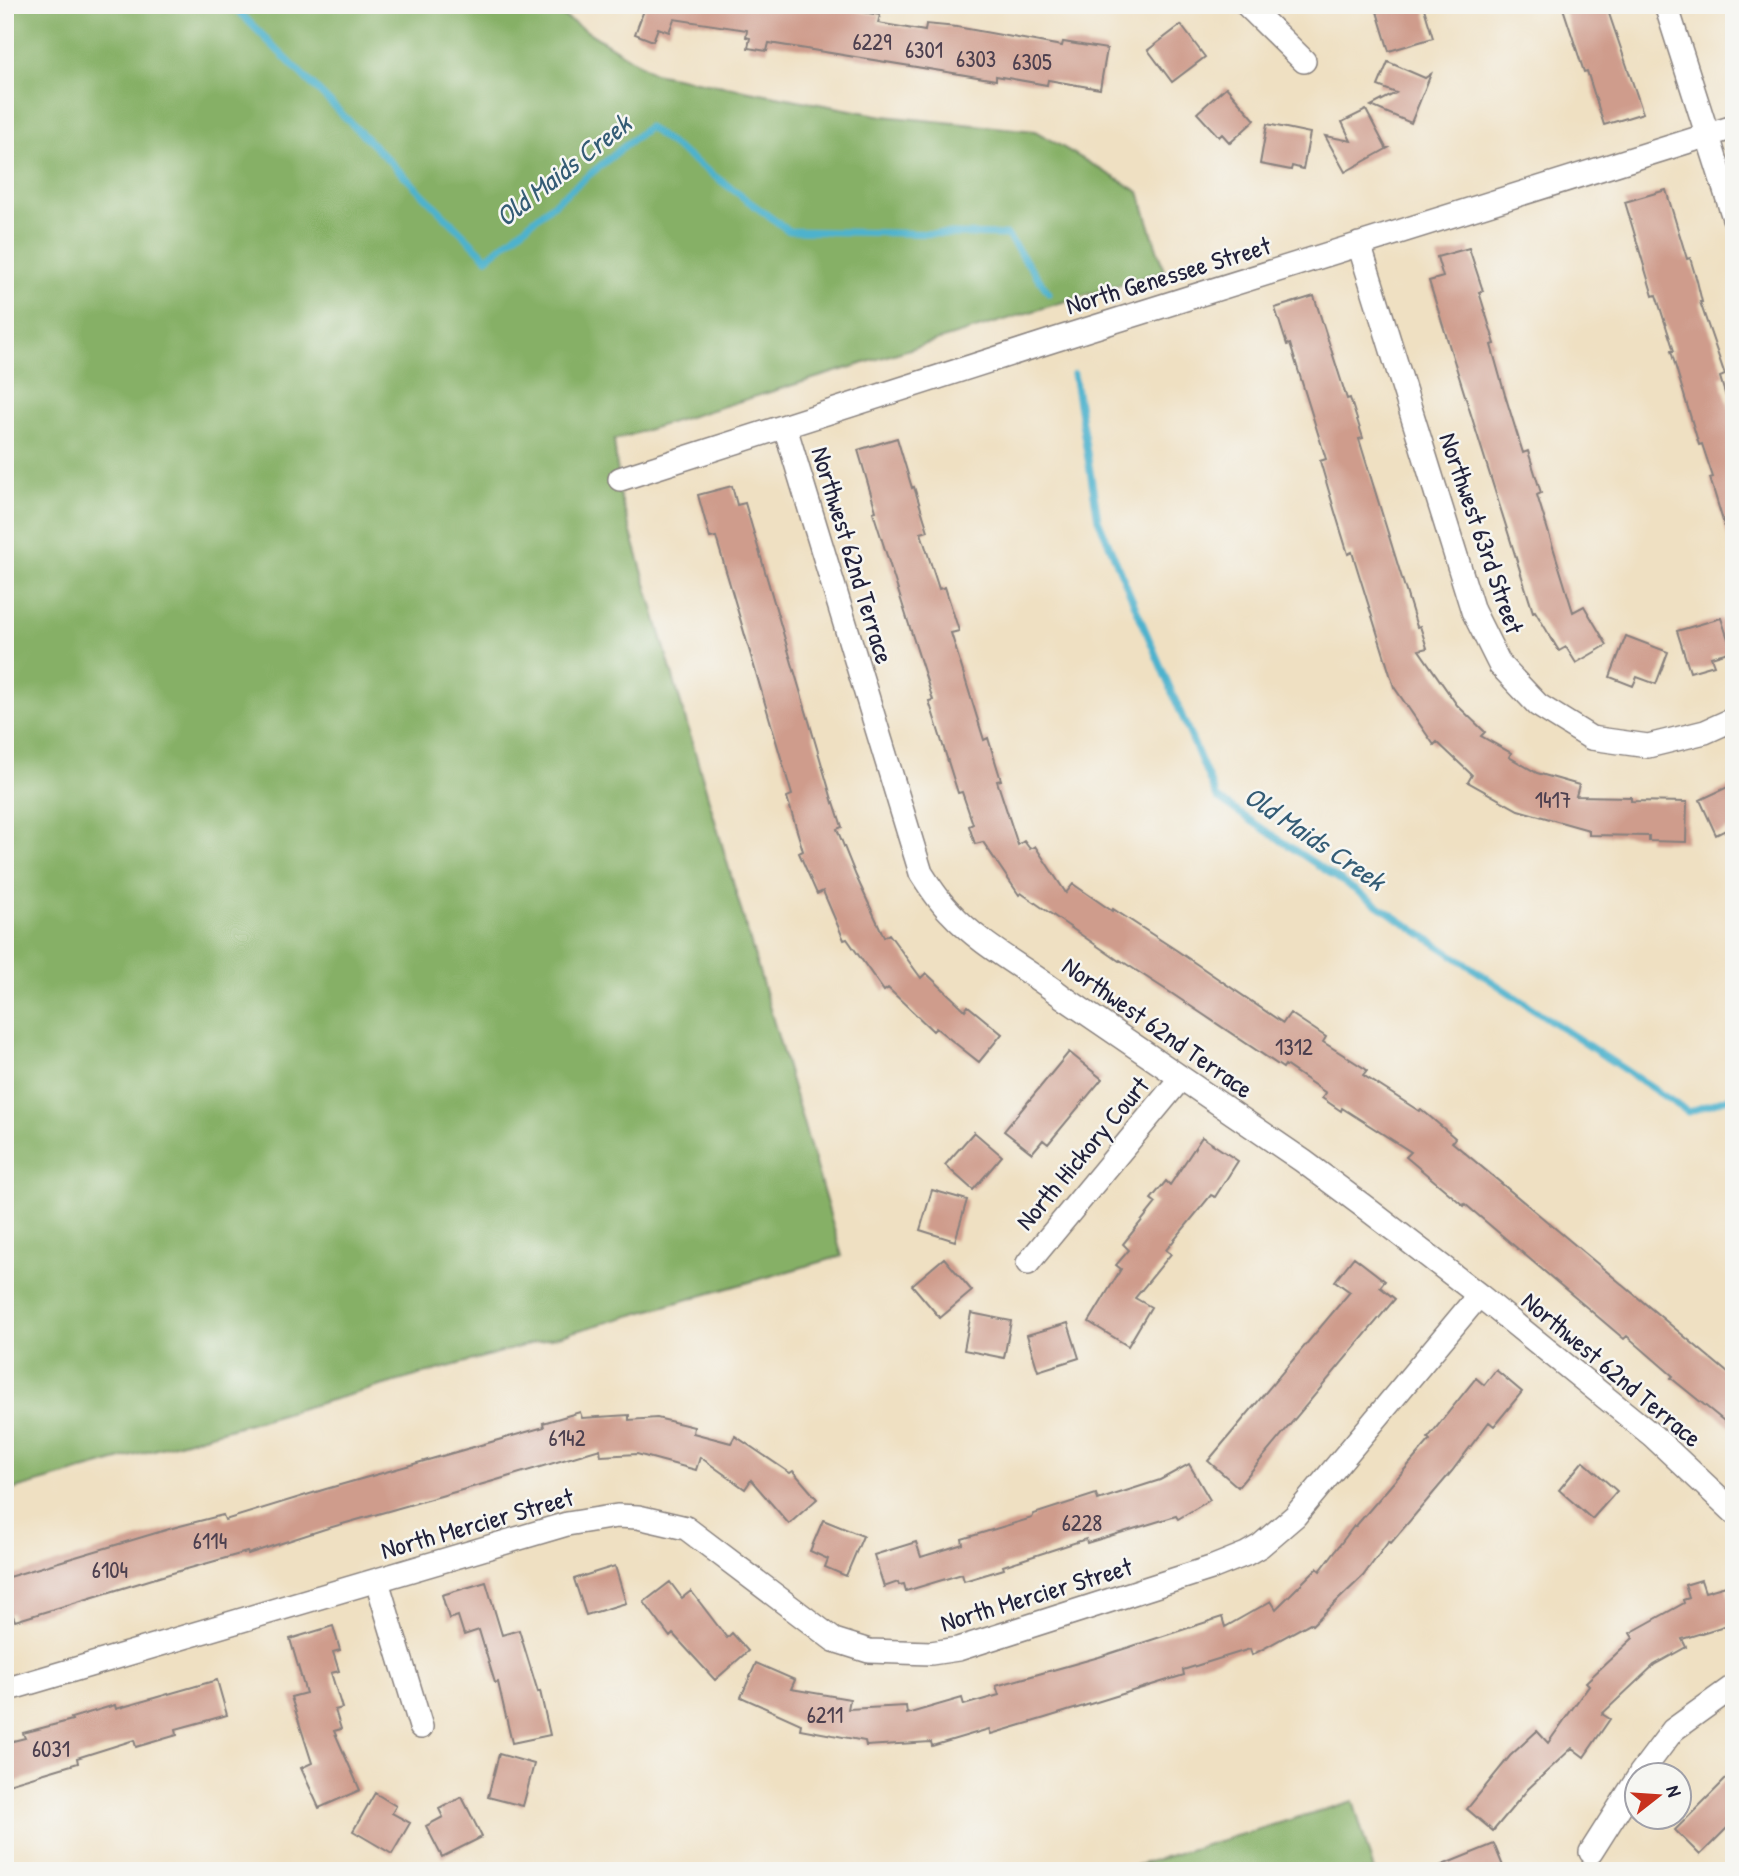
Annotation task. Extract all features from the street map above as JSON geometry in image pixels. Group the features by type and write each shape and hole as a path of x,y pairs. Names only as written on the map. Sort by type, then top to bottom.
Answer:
{"street":[{"path":"1247,5 1304,61"},
{"path":"1666,5 1734,218"},
{"name":"North Genessee Street","path":"620,479 1734,127"},
{"name":"Northwest 63rd Street","path":"1359,244 1474,611 1500,666 1538,705 1591,738 1648,746 1705,732 1734,719"},
{"name":"Northwest 62nd Terrace","path":"785,427 921,873 951,914 1012,962 1303,1161 1479,1295 1653,1436 1734,1512"},
{"name":"North Hickory Court","path":"1028,1263 1181,1078"},
{"name":"North Mercier Street","path":"5,1690 568,1524 617,1516 638,1517 686,1528 834,1640 869,1651 931,1653 958,1649 1211,1568 1260,1546 1295,1516 1479,1295"},
{"path":"377,1581 421,1727"},
{"path":"1651,1760 1673,1730 1734,1686"},
{"path":"1591,1852 1624,1800"}],"green space":[{"path":"5,5 545,5 654,73 883,116 1035,131 1139,192 1164,271 614,440 620,495 842,1256 5,1492"},
{"path":"1353,1801 1374,1871 1118,1871"}],"building":[{"path":"646,5 821,5 880,15 878,23 925,31 926,24 957,27 1062,46 1063,42 1107,49 1100,89 1048,80 1047,85 996,76 996,80 769,43 767,51 748,48 750,38 746,37 747,30 674,19 669,32 658,28 653,41 635,34"},
{"path":"1375,5 1423,5 1433,38 1389,51"},
{"path":"1562,5 1606,5 1643,113 1604,125"},
{"path":"1181,25 1205,57 1172,82 1148,50"},
{"path":"1388,62 1425,78 1431,74 1411,123 1371,106 1396,93 1378,86"},
{"path":"1226,87 1255,120 1230,143 1222,134 1219,137 1197,113"},
{"path":"1366,110 1388,148 1345,172 1325,136 1351,141 1342,122"},
{"path":"1267,124 1310,133 1303,169 1292,166 1291,170 1260,164"},
{"path":"1666,190 1687,259 1690,258 1700,302 1725,375 1720,377 1730,410 1734,409 1734,540 1729,541 1710,478 1713,477 1702,444 1699,445 1671,351 1674,351 1656,295 1653,296 1625,202"},
{"path":"1469,248 1483,291 1479,292 1495,344 1491,345 1505,395 1523,453 1528,451 1541,493 1537,495 1573,612 1584,606 1607,645 1576,663 1566,647 1559,651 1535,611 1533,612 1429,281 1443,277 1437,257"},
{"path":"1314,296 1347,399 1350,398 1363,438 1359,439 1417,627 1420,626 1427,648 1419,650 1457,705 1485,732 1481,736 1511,753 1509,757 1537,773 1579,785 1576,796 1687,802 1686,842 1649,841 1649,836 1589,835 1589,830 1518,810 1468,782 1472,775 1437,742 1434,745 1394,687 1352,552 1348,554 1320,461 1326,459 1290,344 1287,345 1275,308"},
{"path":"897,438 928,531 921,533 939,589 945,587 959,631 951,633 984,740 988,738 1001,780 997,781 1018,845 1024,841 1030,849 1035,846 1066,893 1073,884 1283,1023 1290,1013 1326,1037 1323,1042 1367,1070 1363,1075 1419,1111 1421,1109 1455,1138 1452,1142 1734,1378 1734,1429 1671,1378 1673,1376 1627,1336 1624,1339 1406,1157 1411,1152 1342,1108 1341,1111 1322,1098 1326,1093 1285,1065 1283,1068 1119,961 1021,893 1019,895 983,842 975,844 969,826 973,824 962,792 958,793 929,701 933,700 873,512 876,511 858,450"},
{"path":"732,486 737,505 745,503 842,827 837,829 856,876 884,937 889,934 921,978 926,973 965,1010 968,1006 1002,1034 979,1062 936,1028 933,1031 888,988 884,991 847,939 844,940 823,891 817,894 799,853 803,851 787,797 792,795 716,537 710,538 698,495"},
{"path":"1721,618 1732,651 1711,657 1714,665 1690,672 1677,631"},
{"path":"1626,636 1668,652 1656,684 1637,677 1633,686 1610,677"},
{"path":"1734,784 1734,826 1716,835 1700,800"},
{"path":"1069,1052 1102,1079 1048,1144 1043,1140 1032,1153 1004,1131"},
{"path":"974,1132 1002,1156 973,1190 945,1165"},
{"path":"1202,1137 1238,1161 1215,1197 1211,1195 1166,1250 1171,1254 1135,1298 1151,1307 1128,1346 1089,1322 1121,1269 1116,1265 1129,1250 1123,1244 1156,1203 1151,1199 1166,1181 1170,1185"},
{"path":"932,1190 967,1200 955,1241 920,1230"},
{"path":"1354,1257 1385,1281 1380,1287 1395,1299 1238,1487 1208,1461 1350,1292 1335,1281"},
{"path":"944,1258 972,1291 940,1318 912,1285"},
{"path":"971,1313 1011,1321 1004,1358 964,1350"},
{"path":"1068,1323 1079,1358 1038,1371 1027,1335"},
{"path":"1496,1370 1522,1392 1494,1426 1489,1422 1452,1471 1391,1543 1389,1541 1363,1576 1312,1625 1310,1623 1252,1655 1250,1649 1183,1670 1184,1675 1045,1718 991,1734 989,1729 932,1746 931,1742 866,1746 865,1741 800,1729 801,1724 741,1697 756,1663 795,1680 791,1689 850,1699 848,1709 906,1706 907,1714 962,1698 964,1705 999,1695 996,1686 1099,1657 1222,1617 1225,1627 1271,1601 1276,1609 1317,1568 1320,1571 1354,1526 1430,1440 1428,1438 1476,1378 1484,1385"},
{"path":"580,1412 582,1418 629,1415 629,1420 657,1418 694,1427 693,1433 731,1443 735,1436 790,1473 793,1471 817,1499 789,1524 751,1480 745,1489 700,1457 696,1470 637,1454 601,1456 600,1449 15,1621 12,1613 5,1615 5,1578 176,1527 223,1515 225,1520 544,1427 543,1423"},
{"path":"1583,1461 1617,1491 1592,1519 1559,1490"},
{"path":"1189,1464 1210,1500 1178,1519 1176,1516 1087,1543 1086,1539 964,1581 962,1574 906,1591 904,1584 899,1585 898,1582 884,1587 874,1555 916,1542 921,1557 963,1544 962,1539 1032,1518 1034,1514 1096,1494 1098,1500 1160,1480"},
{"path":"823,1520 863,1536 846,1576 825,1567 828,1559 810,1551"},
{"path":"615,1566 626,1603 586,1615 574,1579"},
{"path":"1701,1580 1705,1592 1726,1586 1734,1612 1734,1623 1682,1639 1686,1647 1654,1665 1602,1714 1610,1719 1584,1757 1572,1748 1528,1789 1493,1831 1467,1809 1510,1756 1537,1731 1548,1743 1589,1685 1586,1682 1633,1638 1630,1633 1684,1603 1683,1600 1689,1598 1685,1585"},
{"path":"486,1582 502,1635 519,1630 538,1692 540,1691 550,1735 512,1743 498,1682 495,1683 479,1630 464,1635 458,1616 449,1619 442,1595"},
{"path":"670,1582 682,1598 691,1591 727,1638 732,1633 748,1651 715,1680 673,1634 670,1637 644,1602"},
{"path":"333,1626 340,1650 333,1652 339,1671 331,1673 342,1708 335,1710 341,1729 334,1731 360,1790 319,1808 301,1768 312,1763 291,1697 306,1693 290,1639"},
{"path":"217,1680 227,1715 176,1729 177,1735 136,1747 134,1740 77,1758 78,1763 5,1785 5,1743 25,1738 23,1733 115,1705 116,1709"},
{"path":"499,1754 534,1764 523,1806 488,1797"},
{"path":"1734,1771 1734,1821 1700,1855 1675,1830 1694,1830 1694,1811"},
{"path":"375,1793 396,1806 392,1813 410,1823 392,1854 353,1831"},
{"path":"462,1797 482,1837 442,1857 426,1826 443,1817 439,1809"},
{"path":"1494,1844 1505,1871 1430,1871 1430,1870"}],"waterway":[{"name":"Old Maids Creek","path":"232,5 487,258 648,127 789,231 1007,235 1049,293"},
{"name":"Old Maids Creek","path":"1074,374 1098,519 1217,798 1688,1112 1734,1096"}]}
